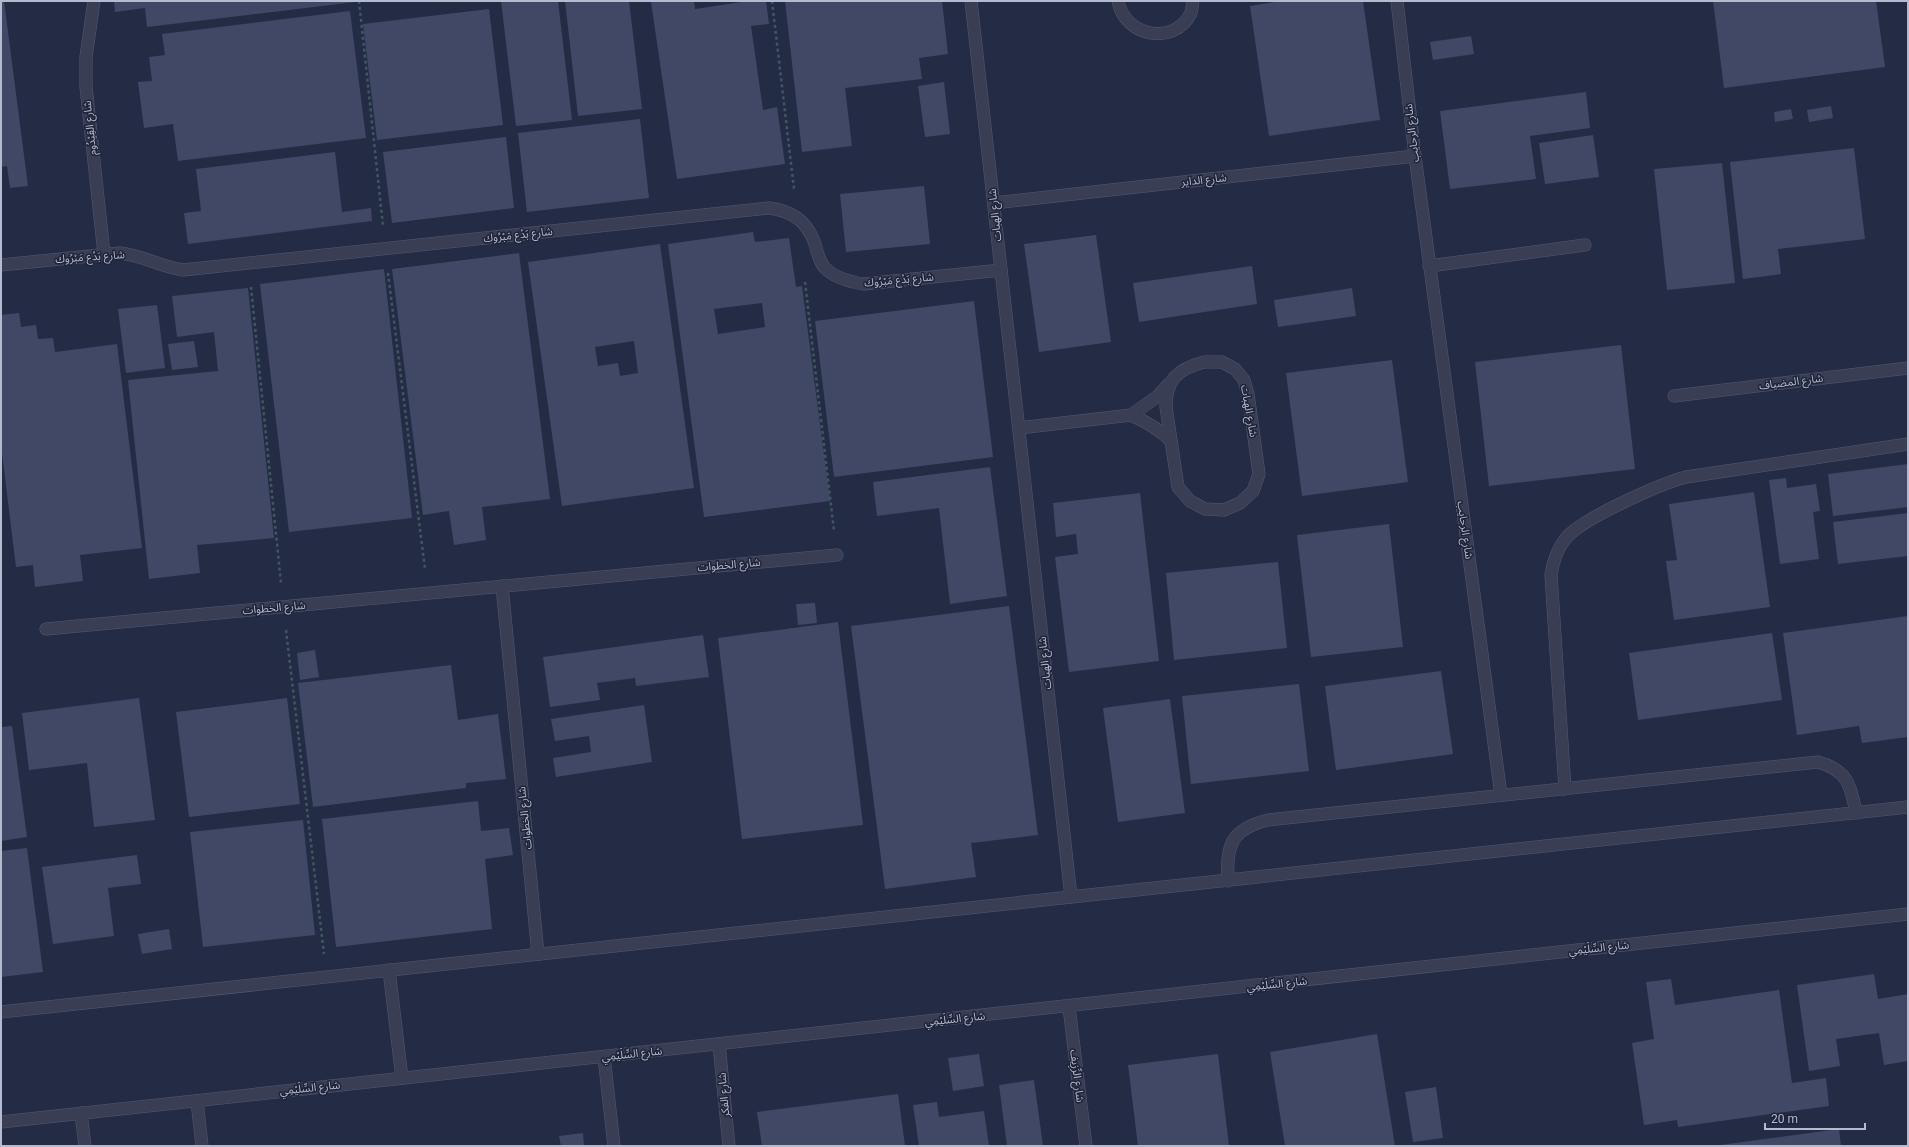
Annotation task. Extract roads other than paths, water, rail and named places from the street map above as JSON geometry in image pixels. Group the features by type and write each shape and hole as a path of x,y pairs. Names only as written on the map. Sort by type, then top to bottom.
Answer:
{"street":[{"name":"شارع القِيْدُوم","path":"94,1 86,57 86,87 104,254"},
{"name":"شارع الهبات","path":"971,1 1071,897"},
{"path":"1118,1 1127,22 1143,33 1162,35 1179,27 1191,13 1193,1"},
{"name":"شارع الرحايب","path":"1397,1 1414,156 1501,795"},
{"name":"شارع الداير","path":"994,203 1414,156"},
{"name":"شارع بَدْع مَبْرُوك","path":"1,265 120,253 135,254 162,266 183,270 769,208 784,210 797,217 807,228 824,267 836,276 849,282 864,284 1001,270"},
{"path":"1429,266 1585,245"},
{"name":"شارع الهبات","path":"1131,416 1158,396 1170,384 1177,374 1188,366 1204,362 1222,362 1235,369 1244,380 1248,394 1259,474 1253,490 1240,503 1224,510 1205,509 1190,500 1178,487 1166,407 1166,395 1170,384"},
{"name":"شارع المضياف","path":"1674,396 1908,368"},
{"path":"1019,428 1131,416 1146,422 1159,430 1171,441"},
{"path":"1565,788 1551,575 1553,561 1566,537 1588,521 1671,481 1686,477 1908,444"},
{"name":"شارع الخطوات","path":"46,630 837,555"},
{"name":"شارع الخطوات","path":"502,586 538,954"},
{"path":"1228,881 1227,859 1230,847 1236,836 1245,828 1268,820 1818,762 1830,766 1840,772 1848,782 1856,813"},
{"path":"1,1012 1908,807"},
{"name":"شارع السِّلَيْمِي","path":"1,1122 1069,1007 1908,914"},
{"path":"389,970 402,1078"},
{"name":"شارع الرِّزِيف","path":"1069,1007 1086,1146"},
{"name":"شارع الفكر","path":"719,1044 729,1146"},
{"path":"604,1057 614,1146"},
{"path":"197,1100 202,1146"},
{"path":"81,1113 85,1146"}]}
